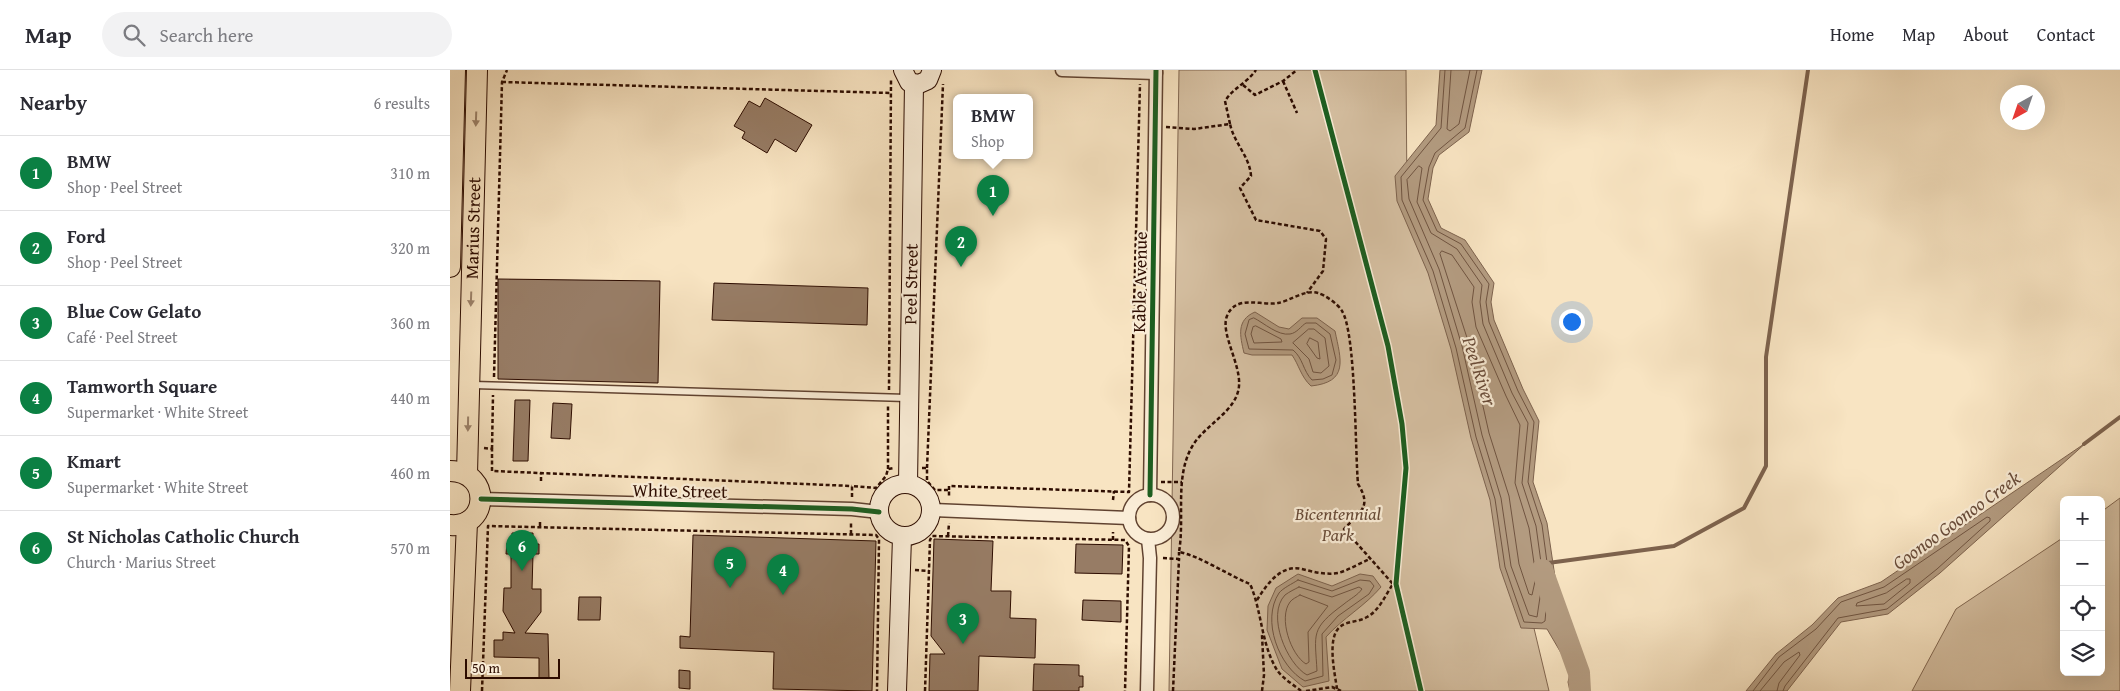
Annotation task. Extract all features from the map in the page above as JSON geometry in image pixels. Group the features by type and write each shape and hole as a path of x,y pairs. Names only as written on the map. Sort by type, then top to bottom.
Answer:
{"main road":[{"name":"Marius Street","path":"450,267 455,70"},
{"name":"Marius Street","path":"458,473 467,448 477,70"},
{"path":"897,74 914,84 938,75"},
{"name":"Peel Street","path":"908,484 914,84"},
{"path":"458,473 477,485 481,499 479,508 458,524 460,691"},
{"path":"908,484 924,492 932,510 925,528 911,536 902,537 886,528 879,512 883,496 890,489 908,484"},
{"path":"898,691 902,537"}],"street":[{"path":"1062,70 1156,71"},
{"name":"Kable Avenue","path":"1150,495 1156,71"},
{"path":"1150,495 1164,499 1172,511 1173,519 1167,532 1162,537 1148,539 1135,532 1129,518 1133,505 1138,500 1150,495"},
{"name":"White Street","path":"481,499 852,509 879,512"},
{"path":"932,510 1129,518"},
{"path":"1147,691 1150,558 1148,539"}],"lane":[{"path":"468,384 909,398"}],"path":[{"path":"507,70 502,82 492,471 876,488 886,476 888,469 891,93 897,74"},
{"path":"1256,70 1243,85 1233,90 1226,101 1232,138 1250,165 1251,176 1240,188 1256,220 1310,228 1320,231 1326,239 1323,271 1307,293"},
{"path":"1243,85 1255,95 1283,81 1297,70"},
{"path":"950,499 949,486 1130,492 1140,72"},
{"path":"938,75 927,481 935,490 949,490"},
{"path":"1283,81 1298,113"},
{"path":"502,82 891,93"},
{"path":"1156,126 1194,129 1230,124"},
{"path":"1173,691 1178,559 1182,532 1182,482 1186,458 1195,442 1236,398 1239,386 1237,364 1226,329 1227,316 1234,306 1245,302 1270,305 1286,302 1307,293 1317,293 1331,300 1342,310 1347,326 1358,484 1366,497 1364,508 1344,529 1395,584 1398,592"},
{"path":"467,448 492,449"},
{"path":"888,469 892,468"},
{"path":"919,468 928,468"},
{"path":"541,473 541,480"},
{"path":"852,486 852,497"},
{"path":"1114,491 1114,500"},
{"path":"851,534 852,518"},
{"path":"540,521 540,526"},
{"path":"948,536 949,524"},
{"path":"482,691 488,526 540,526 876,535 879,538 877,691"},
{"path":"1113,532 1113,540"},
{"path":"925,691 930,540 932,536 1125,540 1129,546 1125,691"},
{"path":"1179,552 1191,554 1225,574 1250,584 1257,600 1262,631 1264,668 1262,691"},
{"path":"1129,557 1137,557"},
{"path":"1163,558 1178,559"},
{"path":"1257,600 1268,584 1283,570 1299,568 1318,573 1338,573 1371,558"},
{"path":"914,570 929,571"},
{"path":"1337,689 1333,643 1336,632 1342,626 1368,617 1395,584 1397,575"},
{"path":"1262,631 1278,672 1301,691"},
{"path":"1306,691 1332,687 1341,691"}],"green space":[{"name":"Bicentennial Park","path":"1179,70 1406,70 1407,197 1449,273 1549,691 1169,691"},
{"path":"2120,498 2120,691 1912,691 1956,609 2060,540 2060,676 2105,676 2105,509"}],"water":[{"path":"1440,70 1482,70 1469,132 1439,155 1433,168 1428,199 1441,228 1465,240 1494,283 1491,302 1494,320 1523,389 1539,421 1533,482 1547,523 1555,577 1549,619 1566,629 1580,656 1589,691 1570,691 1568,682 1571,670 1547,629 1521,628 1500,568 1490,500 1471,438 1451,349 1428,273 1397,201 1395,176 1436,125"},
{"path":"1255,312 1279,327 1289,329 1302,318 1317,318 1335,331 1340,360 1340,368 1337,374 1332,380 1311,386 1292,355 1252,355 1244,353 1241,341 1242,324 1249,315"},
{"path":"2087,442 1940,573 1888,614 1841,622 1787,691 1746,691 1776,654 1812,625 1838,598 1881,582"},
{"path":"1298,574 1332,586 1360,574 1373,576 1381,587 1326,637 1329,681 1303,687 1282,669 1267,630 1268,606 1276,588"}],"building":[{"path":"765,98 812,125 796,152 775,139 767,153 742,138 745,132 734,126 749,101 760,107"},
{"path":"498,279 660,281 658,383 498,379"},
{"path":"714,283 868,288 867,325 712,320"},
{"path":"515,400 530,400 528,461 513,461"},
{"path":"553,403 572,404 570,439 551,438"},
{"path":"512,533 533,533 533,544 539,544 539,554 533,554 532,589 541,589 541,612 525,633 548,634 549,678 539,678 539,658 494,657 494,640 503,640 503,632 515,633 503,611 504,588 511,588 511,554 506,554 507,543 512,543"},
{"path":"693,535 876,541 872,691 773,689 774,652 680,648 680,636 690,637"},
{"path":"934,539 993,541 991,591 1011,591 1010,618 1036,619 1035,658 979,656 978,691 929,691 930,654 945,654 931,636"},
{"path":"1076,544 1123,545 1122,574 1075,573"},
{"path":"579,597 601,597 600,620 578,620"},
{"path":"1083,600 1121,601 1121,622 1082,620"},
{"path":"1034,664 1079,665 1079,676 1083,676 1083,687 1079,687 1079,691 1033,691"},
{"path":"679,670 690,671 690,689 679,688"}],"waterway":[{"path":"1548,563 1674,546 1744,508 1766,466 1766,357 1808,70"},
{"name":"Goonoo Goonoo Creek","path":"2084,444 2120,417"},
{"name":"Peel River","path":"1542,570 1579,673 1580,691"}],"cycle path":[{"path":"1150,495 1156,70"},
{"path":"1315,70 1388,346 1402,424 1406,468 1396,584 1421,691"},
{"path":"481,499 852,509 879,512"}],"place":[{"name":"BMW","path":"993,216"},
{"name":"Ford","path":"961,267"},
{"name":"St Nicholas Catholic Church","path":"522,571"},
{"name":"Kmart","path":"730,588"},
{"name":"Tamworth Square","path":"783,595"},
{"name":"Blue Cow Gelato","path":"963,644"}]}
